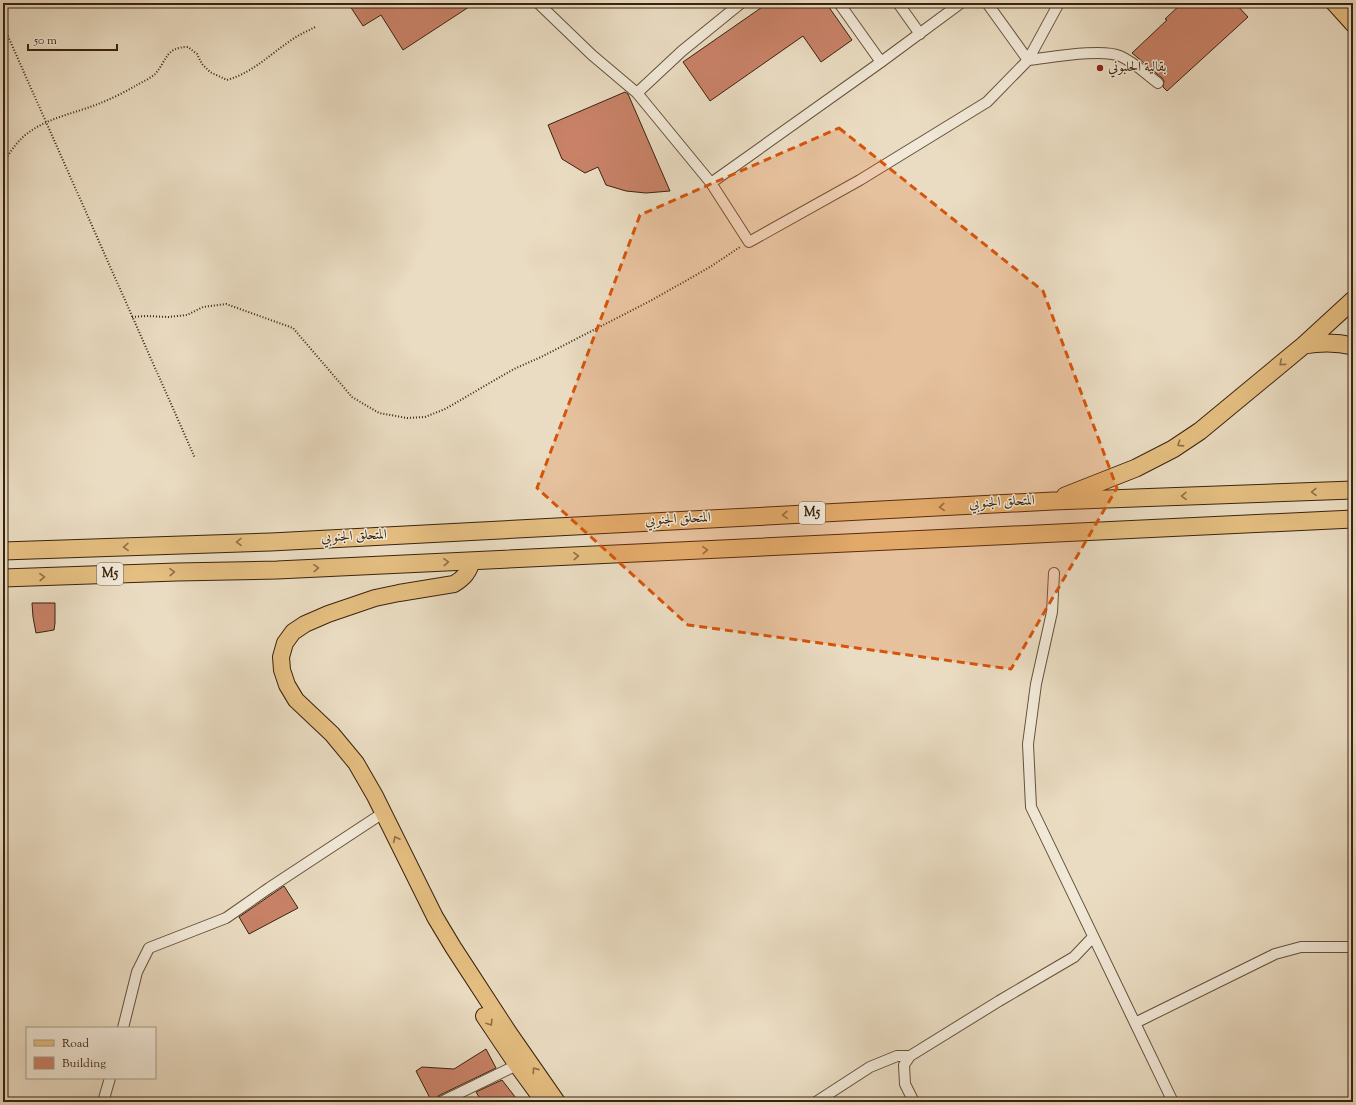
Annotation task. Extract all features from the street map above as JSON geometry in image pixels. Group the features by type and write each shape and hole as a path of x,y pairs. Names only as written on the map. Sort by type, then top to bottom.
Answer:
{"highway":[{"path":"1053,501 1136,468 1173,449 1200,431 1304,345 1353,300"},
{"path":"1304,345 1321,342 1353,346"},
{"name":"المتحلق الجنوبي","path":"3,552 207,543 271,542 1053,501 1353,490"},
{"name":"المتحلق الجنوبي","path":"3,578 277,570 1353,519"}],"main road":[{"path":"1334,3 1353,24"},
{"path":"472,561 468,572 460,581 454,584 375,598 328,614 305,624 288,637 282,650 282,670 291,693 302,707 345,748 366,780 410,891 457,974 517,1065 544,1102"},
{"path":"379,816 453,947 509,1033 557,1102"}],"street":[{"path":"538,3 592,55 636,93 711,183 749,242 860,180 987,102 1028,60 1059,3"},
{"path":"636,93 682,51 741,3"},
{"path":"839,3 881,62"},
{"path":"898,3 920,34"},
{"path":"711,183 962,3"},
{"path":"987,3 1028,60"},
{"path":"1028,60 1100,53 1113,54 1128,60 1158,83"},
{"path":"1054,573 1052,612 1036,684 1028,744 1031,807 1173,1102"},
{"path":"123,1027 137,972 149,948 226,918 379,816"},
{"path":"914,1102 905,1084 904,1065 910,1056 999,1001 1074,958 1093,937"},
{"path":"1135,1023 1275,954 1301,947 1353,946"},
{"path":"816,1102 870,1067 897,1056 910,1056"},
{"path":"442,1102 517,1065"},
{"path":"103,1102 110,1079"}],"path":[{"path":"3,25 195,458"},
{"path":"3,164 21,138 46,123 98,104 136,86 155,74 166,56 180,47 188,47 197,54 202,64 210,72 227,80 240,76 261,64 293,38 315,27"},
{"path":"132,317 168,317 187,315 203,307 226,304 293,328 352,397 379,413 407,418 425,417 445,409 514,369 542,357 652,300 710,267 749,242"}],"highlighted area":[{"path":"839,128 1043,291 1117,488 1011,669 688,625 537,488 640,215"}],"building":[{"path":"348,3 475,3 403,50 381,15 363,26"},
{"path":"768,3 826,3 852,40 821,62 803,36 710,101 683,62"},
{"path":"1182,3 1235,3 1248,17 1167,91 1163,87 1164,81 1162,78 1132,53 1167,20 1165,19"},
{"path":"625,92 628,94 670,191 646,193 626,191 606,185 598,167 585,173 562,159 548,125"},
{"path":"32,603 55,603 54,630 36,633"},
{"path":"284,886 298,908 249,934 239,917"},
{"path":"486,1049 496,1068 438,1096 435,1102 432,1102 416,1071 422,1067 454,1069"},
{"path":"502,1080 519,1102 482,1102 476,1092"}],"place":[{"name":"بقالية الحلبوني","path":"1100,68"}]}
